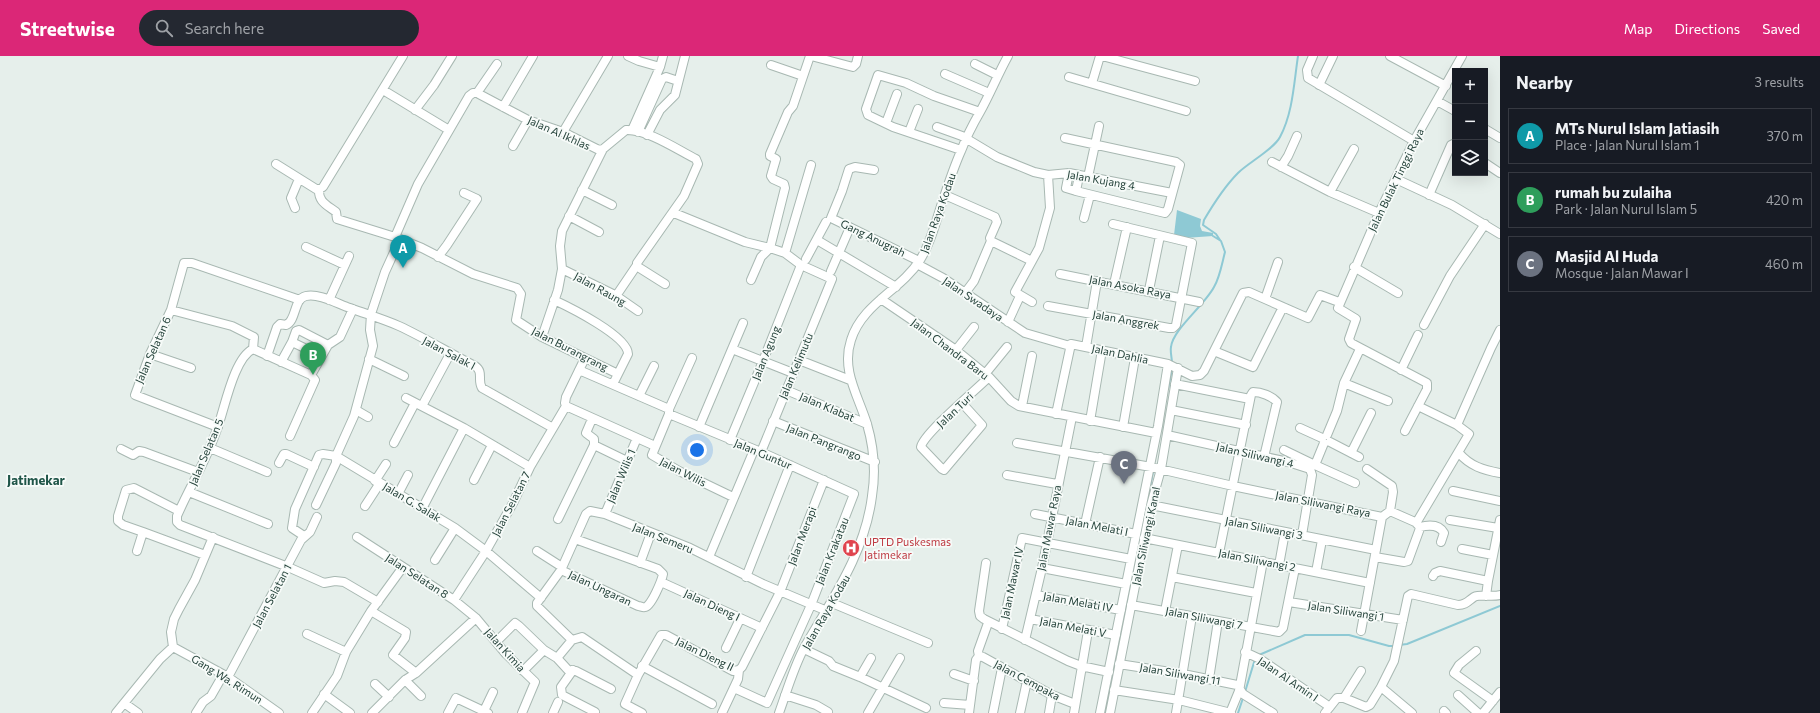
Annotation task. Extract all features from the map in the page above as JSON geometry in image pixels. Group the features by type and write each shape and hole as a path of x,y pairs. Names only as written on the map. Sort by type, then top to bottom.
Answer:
{"street":[{"path":"276,164 316,189 323,187 403,56"},
{"path":"415,110 434,85 452,56"},
{"path":"504,107 532,56"},
{"path":"563,132 608,56"},
{"path":"628,56 657,66"},
{"path":"635,131 657,66 663,56"},
{"path":"647,135 660,110 674,95 685,56"},
{"path":"751,280 761,257 770,248 784,188 784,184 773,179 771,176 776,159 770,156 770,154 788,112 793,106 810,56 853,67 856,64 858,56"},
{"name":"Jalan Raya Kodau","path":"779,713 804,649 832,603 851,566 865,531 872,497 875,462 867,424 850,380 848,355 852,336 859,323 881,299 908,276 928,246 961,150 997,75 1008,56"},
{"path":"1092,83 1101,56 1195,81"},
{"path":"1313,56 1307,75 1308,78 1414,141"},
{"path":"1319,85 1333,56"},
{"path":"1390,56 1446,86"},
{"name":"Jalan Bulak Tinggi Raya","path":"1338,305 1379,212 1414,141 1462,56"},
{"path":"316,505 336,463 336,456 356,410 373,346 370,330 370,314 418,184 469,96 473,93 477,93 497,64"},
{"path":"975,64 997,75"},
{"path":"771,65 804,76"},
{"path":"961,150 909,132 868,115 866,111 879,74 906,83 934,96 980,112"},
{"path":"945,74 989,93"},
{"path":"1069,76 1186,111"},
{"path":"635,131 662,79 666,77 678,81"},
{"path":"382,90 449,130"},
{"name":"Jalan Al Ikhlas","path":"477,93 528,120 563,132 595,149 603,149 626,130 635,131"},
{"path":"886,123 897,94"},
{"path":"1437,101 1452,109"},
{"path":"909,132 918,109"},
{"path":"513,146 528,120"},
{"path":"1088,177 1099,126"},
{"name":"Jalan Kujang 4","path":"937,127 966,139 997,157 1017,166 1048,175 1069,174 1172,193"},
{"path":"616,296 674,213 684,196 698,161 647,135 635,131"},
{"path":"1488,131 1500,138"},
{"path":"1281,167 1288,156 1296,136"},
{"path":"1065,138 1180,163 1168,209 1165,213 1066,188 1069,174"},
{"path":"1429,195 1452,144"},
{"path":"542,337 558,290 562,269 560,238 569,216 603,149"},
{"path":"1330,192 1354,149"},
{"path":"1272,162 1330,192 1379,212"},
{"path":"785,253 811,164"},
{"path":"1488,165 1500,173"},
{"name":"Gang Anugrah","path":"874,170 855,167 849,169 831,218 918,263"},
{"path":"1032,302 1015,293 1015,290 1039,248 1050,208 1048,175"},
{"path":"1076,191 1080,176"},
{"path":"295,208 291,198 299,179"},
{"path":"1396,179 1452,205 1500,234"},
{"name":"Jalan Burangrang","path":"319,189 321,201 336,212 337,220 397,238 473,274 517,288 521,294 516,320 542,337 618,374"},
{"path":"582,190 612,205"},
{"path":"438,257 456,233 477,199 464,193"},
{"path":"945,195 996,218 997,225 991,237 991,241 974,281 965,293"},
{"path":"1084,218 1090,195"},
{"path":"674,213 745,242 785,253 832,275"},
{"path":"569,216 599,232"},
{"name":"Jalan Agung","path":"730,440 804,262 826,222"},
{"path":"1113,224 1192,243 1182,298"},
{"path":"1424,325 1450,276 1485,224"},
{"path":"1114,284 1127,228"},
{"name":"Jalan Kelimutu","path":"709,557 733,497 773,421 799,360 848,232"},
{"path":"1149,290 1160,236"},
{"path":"817,240 896,287"},
{"path":"991,241 1032,261"},
{"path":"306,247 345,266"},
{"path":"329,300 349,256"},
{"name":"Jalan Selatan 6","path":"218,427 135,395 150,354 171,310 183,264 185,262 192,263 300,300"},
{"path":"1266,299 1278,262"},
{"name":"Jalan Swadaya","path":"918,263 1028,334 1070,345"},
{"path":"637,265 665,284"},
{"path":"1354,267 1398,292"},
{"name":"Jalan Raung","path":"562,269 616,296 638,311"},
{"name":"Jalan Asoka Raya","path":"1060,274 1149,290 1199,302"},
{"path":"1086,347 1097,280"},
{"path":"1283,307 1253,367 1214,351 1243,293 1249,292 1309,318 1320,295 1338,305 1356,319 1349,341 1360,349 1427,383 1427,389 1406,431"},
{"name":"Jalan Salak I","path":"300,300 306,296 329,300 399,326 479,368 481,376 480,385 482,388 553,428"},
{"path":"1008,322 1020,296"},
{"name":"Jalan Anggrek","path":"1048,306 1173,328 1176,325 1182,298"},
{"name":"Jalan Chandra Baru","path":"881,299 956,350 987,376 1011,401 1022,406 1056,414 1156,433"},
{"path":"267,356 277,327 280,324 286,325 291,322 300,300"},
{"path":"554,300 605,328 617,337 628,350 628,354 613,384"},
{"path":"311,375 328,345 340,337 353,309"},
{"path":"171,310 241,329 254,337 253,349 311,375 315,380 314,384 290,436"},
{"path":"699,427 743,323"},
{"path":"956,350 974,327"},
{"path":"281,362 296,331 299,330 328,345"},
{"path":"1457,425 1500,330"},
{"path":"1401,370 1418,335"},
{"path":"292,342 321,356"},
{"path":"1056,414 1070,345"},
{"name":"Jalan Dahlia","path":"1070,345 1102,350 1172,366 1192,376 1200,375 1214,351"},
{"name":"Jalan Turi","path":"962,402 982,425 944,470 939,467 921,447 922,444 939,424 987,376 1007,347"},
{"path":"732,348 793,373"},
{"name":"Jalan Selatan 5","path":"179,510 210,448 235,373 244,357 253,349"},
{"path":"1316,465 1337,411 1344,383 1360,349"},
{"path":"1090,421 1102,350"},
{"path":"150,354 191,368"},
{"path":"394,443 450,354"},
{"path":"1022,406 1032,356"},
{"name":"Jalan Selatan 7","path":"454,600 486,551 513,503 530,467 566,406 564,403 566,397 585,358"},
{"name":"Jalan Wilis","path":"692,358 652,455 654,458 733,497"},
{"path":"1123,427 1135,358"},
{"path":"369,359 404,376"},
{"path":"799,360 850,380"},
{"path":"640,396 654,366"},
{"path":"1100,713 1136,534 1155,468 1156,433 1172,366"},
{"name":"Jalan Siliwangi Kanal","path":"1110,713 1151,505 1155,468 1167,436 1175,384 1172,366"},
{"name":"Jalan Guntur","path":"579,370 640,396 699,427 849,491 854,494 854,498"},
{"path":"1344,383 1388,401"},
{"path":"1175,384 1250,399"},
{"name":"Jalan Klabat","path":"786,390 867,424"},
{"path":"1219,553 1246,425 1250,399 1252,394 1256,392 1271,397 1277,402 1264,457"},
{"path":"406,398 464,428 530,467"},
{"path":"566,406 655,446"},
{"path":"1417,524 1469,434 1457,425 1418,406"},
{"path":"356,410 368,417"},
{"path":"1171,410 1246,425"},
{"path":"1351,453 1371,413"},
{"name":"Jalan Mawar Raya","path":"1025,640 1042,568 1057,484 1072,417"},
{"path":"558,519 594,446 594,439 586,433 592,419"},
{"name":"Jalan Pangrango","path":"773,421 875,462"},
{"path":"423,508 464,428"},
{"path":"1300,428 1359,457"},
{"name":"Jalan Siliwangi 4","path":"1167,436 1288,462 1310,469 1312,475 1308,501"},
{"name":"Jalan Wilis 1","path":"605,514 637,438"},
{"name":"Jalan Siliwangi Raya","path":"1017,443 1065,450 1155,468 1382,517 1361,631"},
{"path":"474,480 492,445"},
{"path":"594,446 627,461"},
{"path":"210,448 267,472"},
{"path":"121,449 133,455 141,451 198,472"},
{"path":"1284,450 1354,483"},
{"path":"1459,453 1467,462 1478,468 1500,473"},
{"path":"279,463 284,454 286,454 314,467"},
{"path":"304,536 292,528 295,509 320,454 336,456"},
{"name":"Jalan G. Salak","path":"336,456 455,528 486,551"},
{"path":"1085,524 1100,457"},
{"path":"365,506 386,464"},
{"path":"746,576 790,465"},
{"path":"1367,469 1392,486 1393,492 1390,511 1382,517"},
{"path":"398,494 408,475"},
{"path":"1007,475 1057,484"},
{"name":"Jalan Merapi","path":"780,592 824,480"},
{"path":"205,555 123,525 118,521 118,516 126,490 134,488 179,510 176,519 180,525 288,567 324,583 334,581 344,582 378,602"},
{"path":"189,492 268,524"},
{"path":"1453,492 1500,501"},
{"name":"Jalan Krakatau","path":"734,688 746,695 768,703 811,605 854,498"},
{"path":"1302,535 1308,501"},
{"name":"Jalan Siliwangi 3","path":"1151,505 1302,535 1404,562 1408,561 1417,524"},
{"name":"Jalan Semeru","path":"541,598 561,568 586,514 590,511 595,511 709,557 780,592 827,611"},
{"path":"1390,511 1417,524 1433,525 1441,529 1444,533 1441,542"},
{"name":"Jalan Melati I","path":"1035,514 1136,534"},
{"name":"Jalan Selatan 1","path":"196,713 203,702 211,696 226,676 304,536 310,532 317,517"},
{"path":"1450,520 1498,528"},
{"path":"1486,596 1500,520"},
{"path":"434,560 455,528"},
{"path":"137,551 143,532"},
{"path":"1279,565 1285,532"},
{"path":"640,564 651,533"},
{"name":"Jalan Selatan 8","path":"357,536 454,600 476,618"},
{"path":"116,713 160,659 173,647 171,632 174,619 178,609 195,580 213,537"},
{"name":"Jalan Mawar IV","path":"1002,629 1021,539 1025,537 1047,541"},
{"path":"575,538 662,572 661,582"},
{"name":"Jalan Siliwangi 2","path":"1144,538 1370,583"},
{"path":"1316,572 1322,540"},
{"path":"1047,541 1131,559"},
{"path":"1165,611 1178,545"},
{"path":"1462,549 1493,555"},
{"path":"486,551 541,598 537,606 539,609 572,640"},
{"name":"Jalan Ungaran","path":"537,551 561,568 638,606 645,607 649,605 661,582"},
{"path":"1114,690 1179,700 1230,713 1244,693 1250,627 1263,561"},
{"path":"986,563 979,611 980,616 988,623 1081,666 1109,672"},
{"path":"312,713 337,676 346,652 378,602 403,567"},
{"path":"1042,568 1126,584"},
{"path":"1289,602 1295,568"},
{"path":"1433,576 1435,572 1440,571 1488,581"},
{"path":"1172,577 1256,593"},
{"name":"Jalan Dieng I","path":"661,582 762,628"},
{"name":"Jalan Dieng II","path":"642,713 625,704 638,674 658,637 664,634 733,671 739,670 746,662 780,592"},
{"path":"1328,710 1337,698 1344,698 1368,707 1381,687 1394,661 1408,596 1411,594 1458,605 1464,605 1474,597 1492,597 1500,595"},
{"name":"Jalan Melati IV","path":"1036,595 1121,610"},
{"name":"Jalan Siliwangi 7","path":"1131,605 1276,632 1281,631 1283,628 1289,602"},
{"name":"Jalan Siliwangi 1","path":"1289,602 1403,620"},
{"path":"832,603 928,642"},
{"path":"372,611 406,632 405,638 393,655 416,673"},
{"path":"1176,713 1192,616"},
{"path":"372,713 405,680 416,673 476,618"},
{"name":"Jalan Kimia","path":"476,618 496,642 535,682 522,713"},
{"path":"726,648 740,619"},
{"name":"Jalan Melati V","path":"1030,619 1116,635"},
{"path":"1209,679 1218,621"},
{"path":"496,642 515,623 544,650 557,658 564,667 582,674 611,689"},
{"path":"944,703 969,709 976,660 979,656 978,651 988,623"},
{"path":"1074,713 1088,631"},
{"path":"307,634 346,652"},
{"path":"557,658 572,640 582,637 638,674"},
{"name":"Gang Wa. Rimun","path":"173,647 226,676 279,713"},
{"path":"804,649 829,661 833,666 926,708"},
{"path":"523,671 544,650"},
{"path":"1476,651 1459,665 1454,673 1493,701"},
{"name":"Jalan Al Amin I","path":"1248,653 1260,659 1328,710"},
{"name":"Jalan Cempaka","path":"979,656 1052,695 1075,704"},
{"path":"860,677 871,658"},
{"path":"868,713 900,658"},
{"name":"Jalan Siliwangi 11","path":"1119,664 1209,679 1244,693 1273,713"},
{"path":"642,666 712,704"},
{"path":"994,713 1002,668"},
{"path":"573,670 561,687 562,695 595,712"},
{"path":"722,713 734,688 739,670"},
{"path":"1344,698 1360,671"},
{"path":"954,674 974,681"},
{"path":"405,680 421,696"},
{"path":"1020,713 1027,681"},
{"path":"375,684 389,697"},
{"path":"1381,687 1412,713"},
{"path":"448,713 456,698 485,712 493,692"},
{"path":"1483,713 1500,692"},
{"path":"324,694 350,713"},
{"path":"785,695 816,705 828,712"},
{"path":"1049,713 1052,695"},
{"path":"1458,695 1478,713"},
{"path":"553,713 558,702"},
{"path":"124,703 138,713"}],"water":[{"path":"1177,210 1201,219 1200,226 1202,231 1213,233 1213,236 1185,238 1174,235"}],"waterway":[{"path":"1220,240 1216,234 1203,225 1204,220 1233,178 1242,169 1267,151 1277,142 1280,137 1288,118 1298,56"},
{"path":"1172,363 1171,349 1173,340 1183,325 1209,294 1216,283 1219,274 1225,252 1221,241 1213,236"},
{"path":"1168,389 1172,369"},
{"path":"1105,713 1153,472"},
{"path":"1399,645 1407,644 1500,606"},
{"path":"1259,655 1305,635 1349,635 1389,646 1395,646"},
{"path":"1245,692 1255,659"},
{"path":"1238,713 1243,698"}],"place":[{"name":"MTs Nurul Islam Jatiasih","path":"403,268"},
{"name":"rumah bu zulaiha","path":"313,375"},
{"name":"Masjid Al Huda","path":"1124,484"},
{"name":"UPTD Puskesmas Jatimekar","path":"851,548"}],"district":[{"name":"Jatimekar","path":"36,480"}]}
